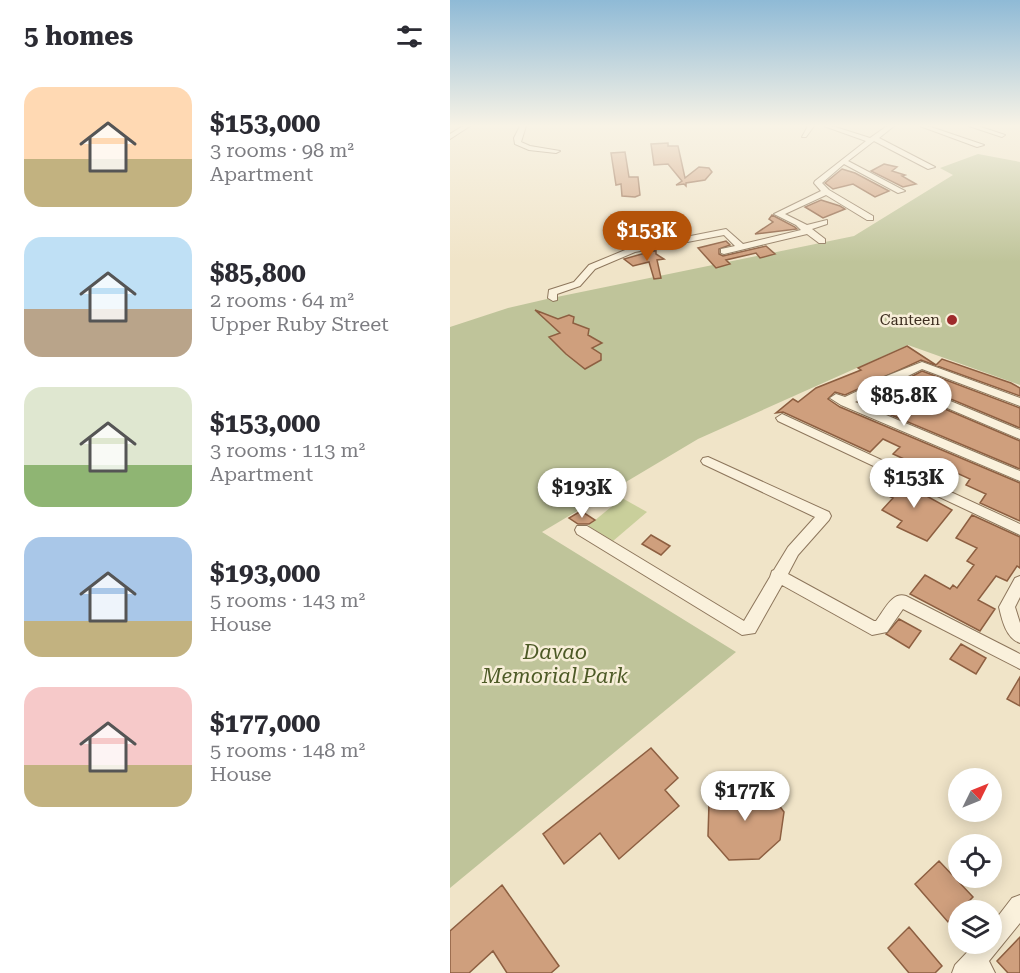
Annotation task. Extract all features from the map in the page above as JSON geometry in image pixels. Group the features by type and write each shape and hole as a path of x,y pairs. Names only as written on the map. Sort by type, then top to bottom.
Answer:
{"street":[{"path":"831,171 819,181 820,188 870,218"},
{"path":"863,171 901,191"},
{"path":"822,241 778,214 796,203 808,201 826,192"},
{"path":"724,251 806,230 824,222"},
{"path":"553,298 552,292 577,284 592,267 639,248 726,232 741,247"},
{"path":"1020,402 922,365 841,400 1020,476"},
{"path":"888,379 1020,435"},
{"path":"782,418 1020,530"},
{"path":"582,530 744,629 750,626 777,575 798,544 825,516 708,461"},
{"path":"777,575 878,629 900,600 1020,662"},
{"path":"1020,582 1006,607 1010,621 1020,636"},
{"path":"1002,928 1020,906"},
{"path":"974,969 983,954"}],"green space":[{"name":"Davao Memorial Park","path":"946,171 1020,171 1020,385 908,345 698,439 542,532 736,652 450,888 450,327 508,308 547,299 854,236 953,175"},
{"path":"622,498 647,512 613,541 588,526"}],"building":[{"path":"614,171 628,171 629,177 638,177 640,195 622,196 621,184 616,185"},
{"path":"674,171 684,171 685,178 693,171 712,172 705,180 686,183 686,186 676,185 682,181"},
{"path":"839,171 850,171 889,191 875,197 853,184 833,189 825,183"},
{"path":"872,171 893,171 905,175 902,176 916,184 903,187"},
{"path":"821,200 845,209 823,218 805,207"},
{"path":"772,215 797,229 755,234 773,222 769,219"},
{"path":"726,241 730,245 719,249 719,254 723,256 766,246 775,254 760,258 756,253 726,260 730,264 716,268 698,248"},
{"path":"656,250 656,254 664,259 657,260 661,278 654,279 649,262 633,266 624,259"},
{"path":"535,310 558,319 569,315 574,317 573,323 589,329 588,335 602,343 592,348 601,354 601,360 585,369 549,337 560,333"},
{"path":"907,346 936,365 942,359 1011,383 1020,388 1020,396 921,360 845,395 835,392 828,399 840,407 1020,483 1020,521 980,503 986,494 966,485 970,479 931,459 924,468 893,454 900,447 883,439 870,452 783,412 776,413 793,399 798,402 816,388 861,370 858,368"},
{"path":"922,371 1020,408 1020,428 905,380"},
{"path":"891,386 1020,441 1020,469 860,402"},
{"path":"892,477 952,510 927,541 897,527 902,521 882,510 893,498 878,491"},
{"path":"581,511 595,520 589,524 578,524 569,518"},
{"path":"972,515 1020,537 1020,568 1017,566 1007,581 996,576 978,600 995,609 980,631 910,594 925,575 950,589 953,585 957,588 974,565 967,561 977,548 956,538"},
{"path":"651,535 670,546 661,555 642,544"},
{"path":"899,619 921,631 909,648 886,634"},
{"path":"961,644 986,658 976,674 950,659"},
{"path":"1020,677 1020,706 1007,699"},
{"path":"651,748 678,778 665,790 679,806 619,859 600,833 564,864 543,834"},
{"path":"735,783 764,785 784,812 780,840 759,859 729,860 708,836 709,803"},
{"path":"939,861 948,871 948,888 964,888 973,897 970,900 948,900 948,922 915,884"},
{"path":"502,885 559,966 551,973 507,973 493,951 469,973 450,973 450,931"},
{"path":"909,927 942,966 935,973 909,973 888,948"},
{"path":"1020,937 1020,973 1008,973 997,961"}],"place":[{"name":"Canteen","path":"952,320"}]}
